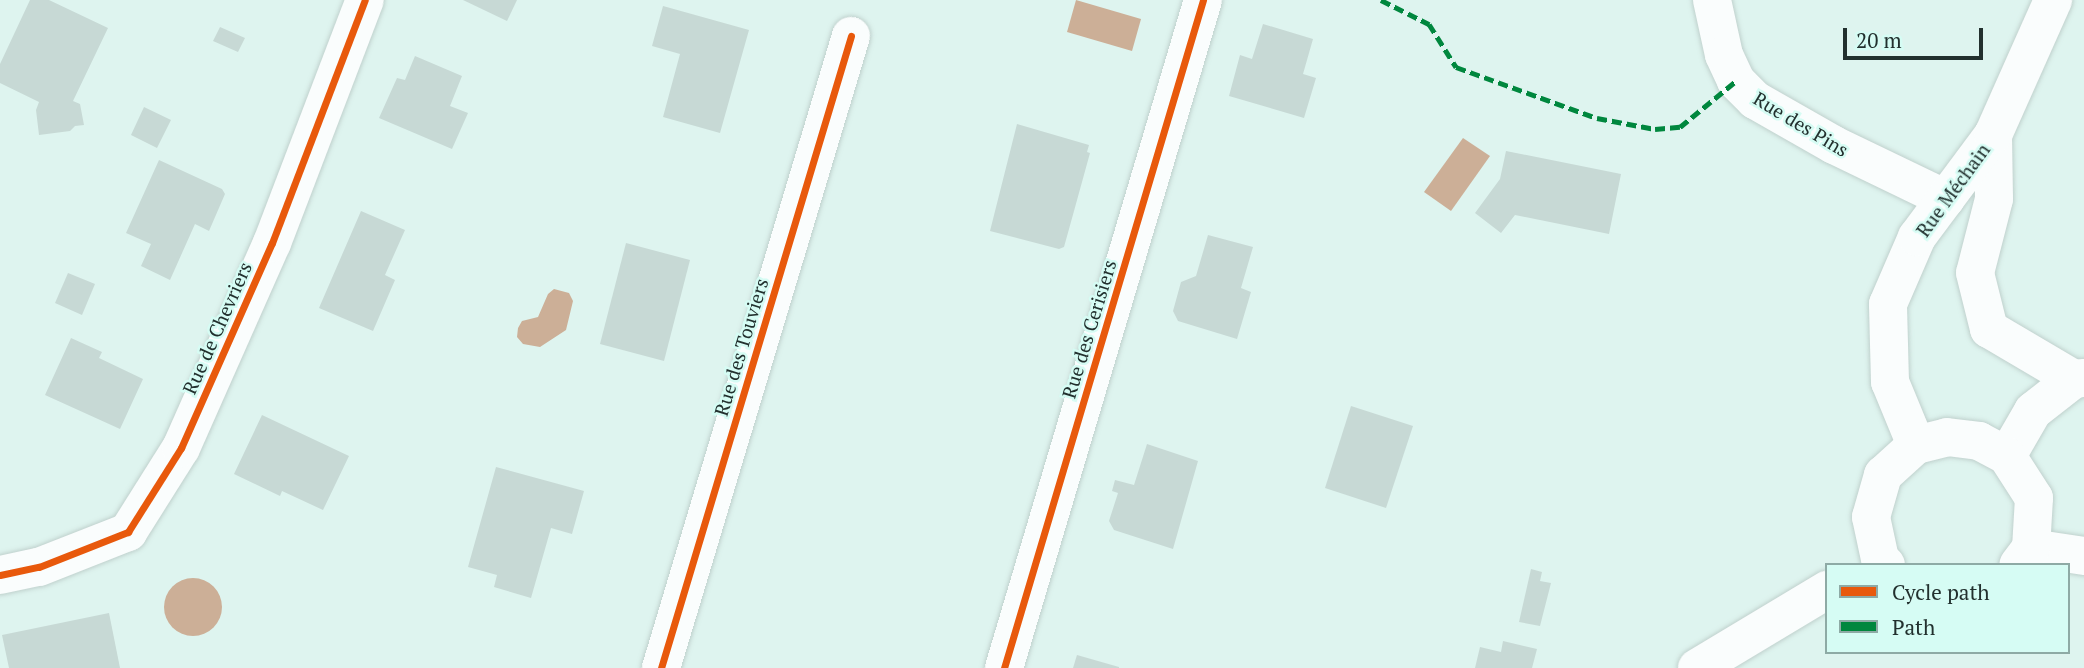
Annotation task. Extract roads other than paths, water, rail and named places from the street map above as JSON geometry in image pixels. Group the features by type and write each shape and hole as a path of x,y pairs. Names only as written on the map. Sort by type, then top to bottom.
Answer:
{"street":[{"name":"Rue de Chevriers","path":"0,575 38,567 128,532 175,459 272,243 365,0"},
{"name":"Rue des Cerisiers","path":"1004,668 1203,0"},
{"name":"Rue des Pins","path":"1713,0 1724,55 1736,81 1755,100 1833,145 1946,199"},
{"name":"Rue Méchain","path":"1916,445 1890,382 1888,304 1917,237 1993,135 2053,0"},
{"name":"Rue des Touviers","path":"661,668 850,36"},
{"name":"Rue Méchain","path":"1993,135 1994,199 1975,273 1989,329 2079,378"},
{"path":"2007,456 2033,411 2079,378"},
{"path":"1879,563 1871,517 1884,475 1916,445 1947,437 1979,441 2007,456 2034,498 2025,556 2084,556"},
{"path":"1697,668 1825,591"}]}
